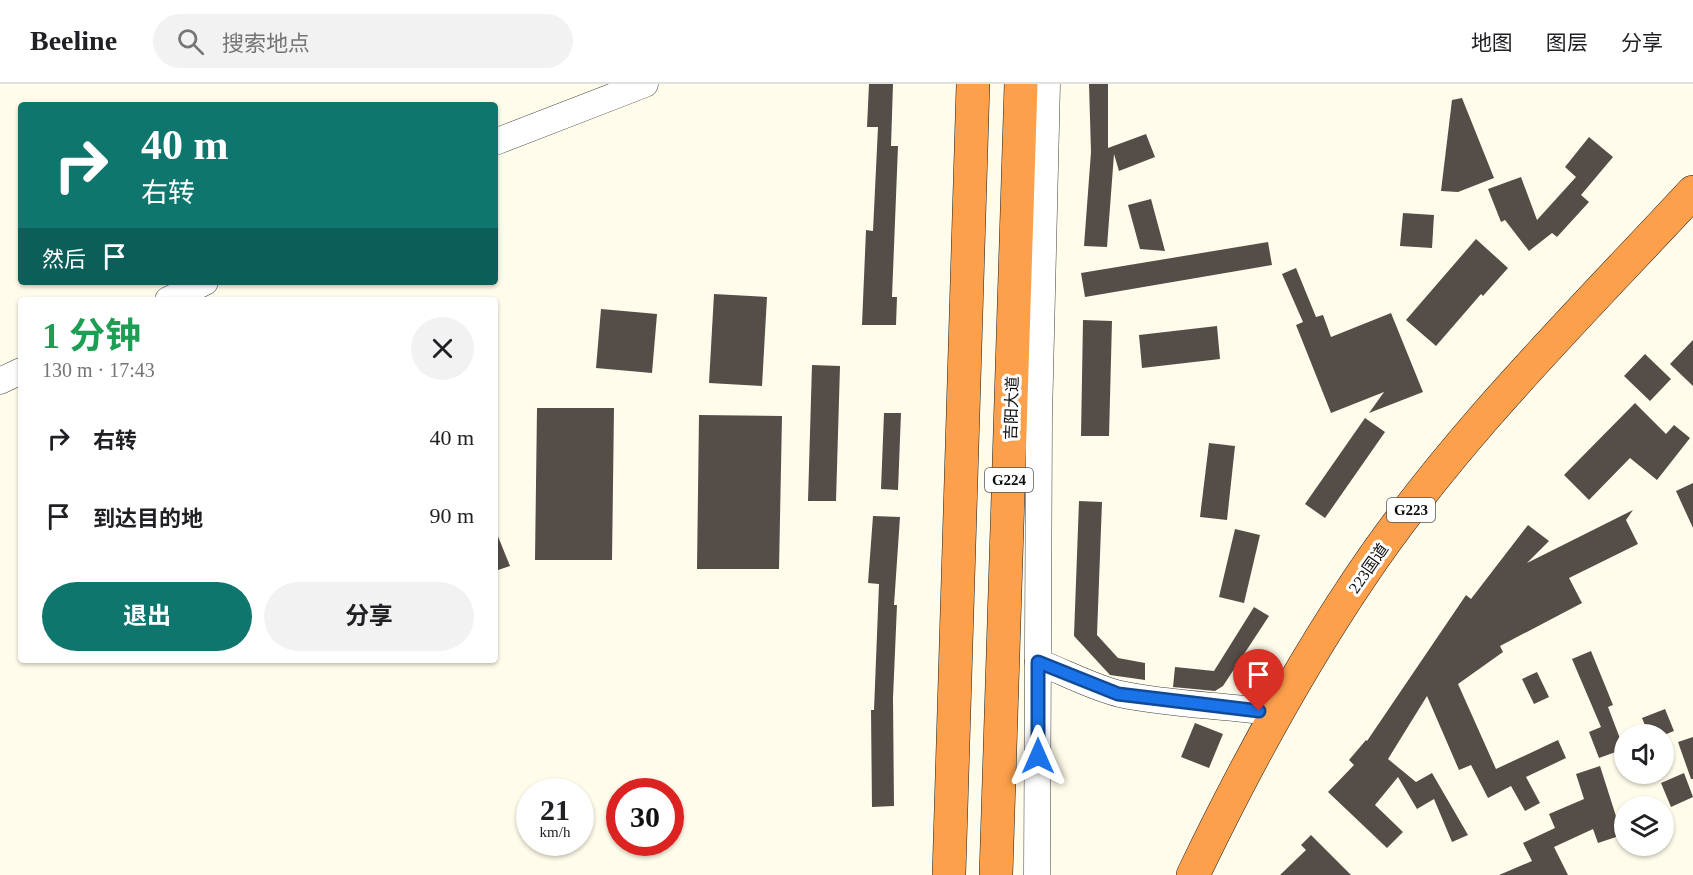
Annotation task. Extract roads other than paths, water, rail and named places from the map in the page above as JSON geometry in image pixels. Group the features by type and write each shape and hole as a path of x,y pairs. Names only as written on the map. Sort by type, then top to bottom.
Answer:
{"highway":[{"name":"G224","path":"949,875 973,84"},
{"name":"吉阳大道","path":"996,875 1022,84"},
{"name":"223国道","path":"1193,875 1276,713 1359,578 1432,481 1497,404 1693,192"},
{"name":"223国道","path":"1214,875 1282,739 1347,630 1414,535 1493,438 1693,218"}],"street":[{"path":"498,141 645,84"},
{"path":"1037,875 1039,405 1047,84"},
{"path":"174,297 199,285"},
{"path":"0,381 18,372"},
{"path":"1038,662 1118,694 1206,706 1227,705 1276,713"}]}
